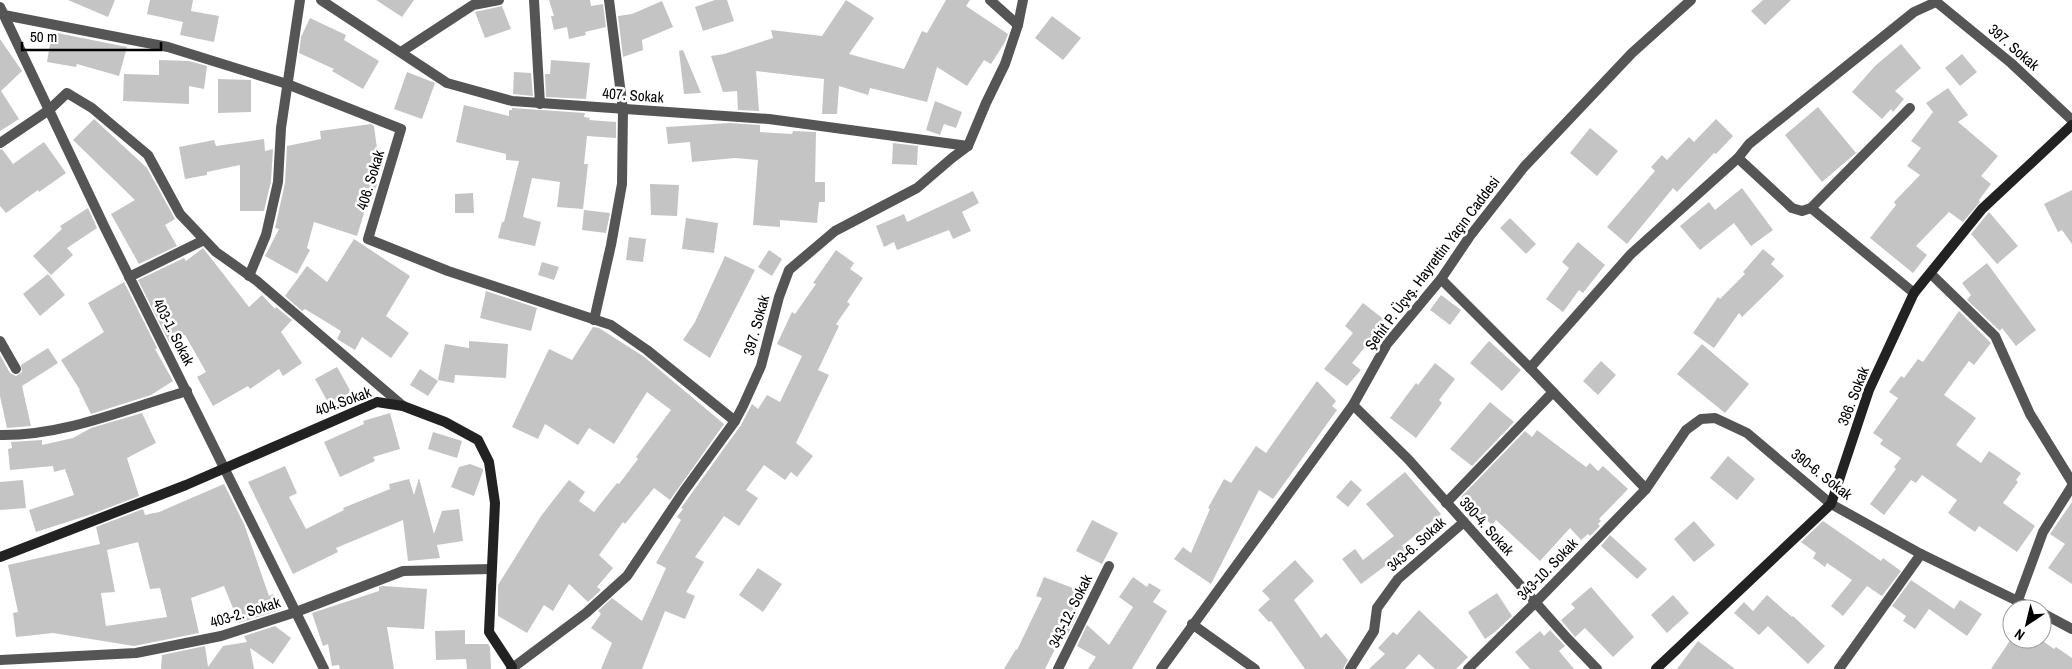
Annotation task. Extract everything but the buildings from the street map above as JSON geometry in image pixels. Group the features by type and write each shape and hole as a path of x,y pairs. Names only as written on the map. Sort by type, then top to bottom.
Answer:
{"street":[{"path":"250,276 266,235 278,182 280,128 300,0"},
{"name":"407. Sokak","path":"321,0 447,83 512,101 769,119 968,146"},
{"path":"401,52 473,5 499,0"},
{"path":"534,0 540,104"},
{"path":"594,320 611,245 622,184 623,110 608,0"},
{"path":"990,0 1018,25"},
{"name":"397. Sokak","path":"512,668 586,612 627,576 684,490 735,421 761,366 779,297 789,270 835,231 917,188 968,146 1005,64 1018,25 1023,0"},
{"name":"Şehit P. Üçvş. Hayrettin Yaçın Caddesi","path":"1161,669 1353,405 1387,344 1441,279 1470,236 1524,167 1632,53 1691,0"},
{"path":"1530,368 1631,254 1738,158 1749,144 1914,12 1935,1"},
{"name":"397. Sokak","path":"1935,1 2011,63 2072,120"},
{"name":"406. Sokak","path":"2,11 168,47 287,84 401,129 368,239 448,271 611,325 647,350 735,421"},
{"name":"403-1. Sokak","path":"2,11 130,277 324,669"},
{"path":"0,143 49,110 67,93 92,108 148,155 180,214 216,252 250,276 403,406"},
{"path":"1738,158 1792,208 1802,210 1811,208 1910,108"},
{"name":"386. Sokak","path":"1656,669 1831,504 1869,390 1914,293 1982,209 2072,125"},
{"path":"1811,208 1914,293"},
{"path":"130,277 204,240"},
{"path":"1930,274 1995,336 2030,414 2072,484 2043,532 2018,599"},
{"path":"1441,279 1530,368 1646,489"},
{"path":"0,341 16,369"},
{"path":"0,436 21,436 66,428 186,391"},
{"name":"343-6. Sokak","path":"1446,502 1553,392"},
{"name":"404.Sokak","path":"0,557 186,484 377,402 403,406 445,422 478,440 489,462 495,503 489,632 512,668"},
{"name":"390-4. Sokak","path":"1353,405 1408,459 1566,638 1597,669"},
{"name":"390-6. Sokak","path":"1646,489 1686,430 1700,419 1715,418 1747,433 1831,504 1922,554 2016,599"},
{"name":"343-10. Sokak","path":"1468,669 1646,489"},
{"name":"343-6. Sokak","path":"1350,669 1374,631 1377,608 1398,578 1464,522"},
{"path":"1839,669 1922,554"},
{"name":"343-12. Sokak","path":"1058,669 1109,566"},
{"name":"403-2. Sokak","path":"0,660 136,653 221,636 296,612 403,570 492,569"},
{"path":"2052,618 2072,629"},
{"path":"1192,624 1255,669"}]}
